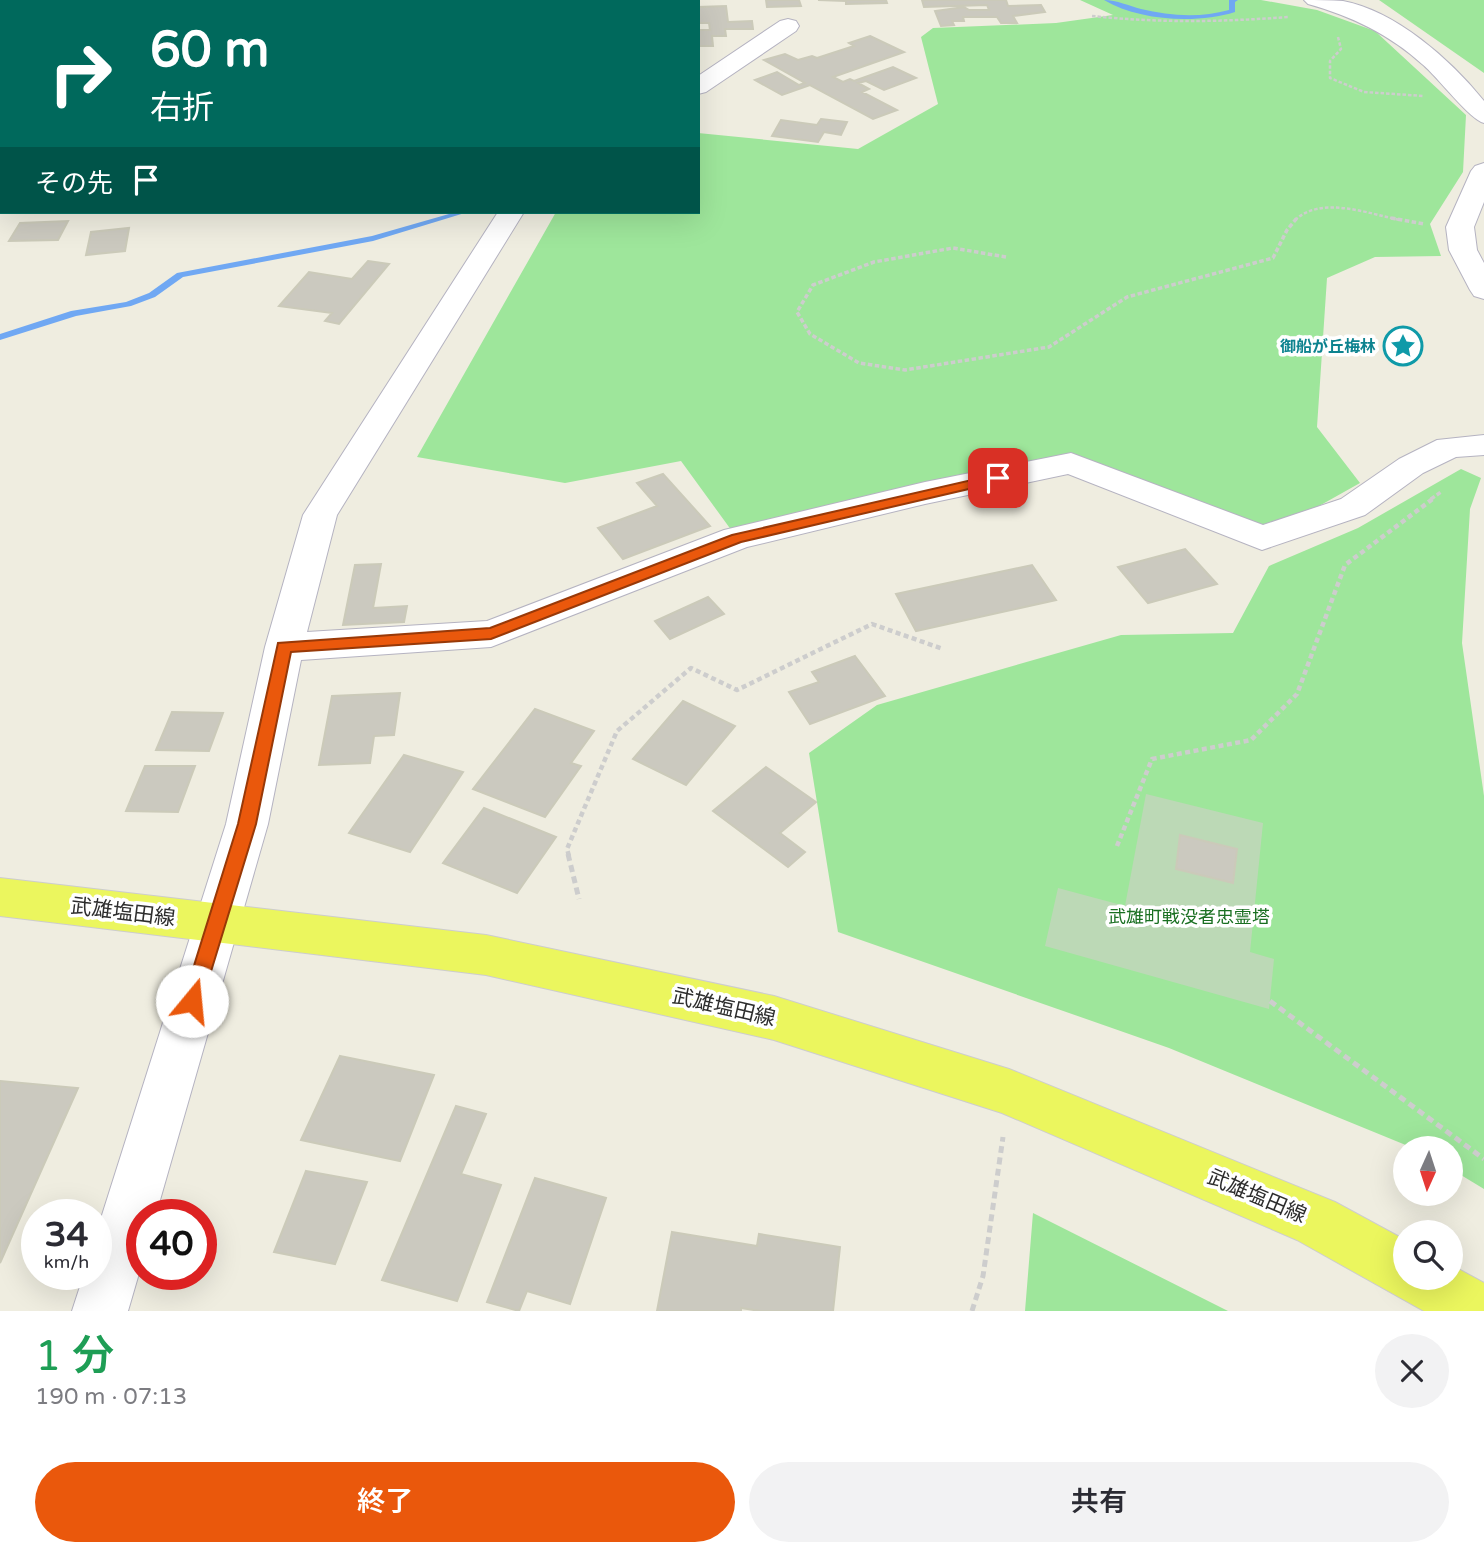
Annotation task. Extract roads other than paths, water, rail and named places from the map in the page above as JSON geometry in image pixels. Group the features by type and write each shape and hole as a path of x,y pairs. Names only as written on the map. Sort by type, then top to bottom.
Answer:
{"main road":[{"name":"武雄塩田線","path":"0,897 486,955 774,1018 1009,1092 1316,1221 1393,1263"},
{"path":"1441,1290 1480,1311"}],"street":[{"path":"1315,0 1337,4 1399,33 1466,92 1484,116"},
{"path":"700,86 788,26"},
{"path":"1484,171 1460,227 1463,250 1484,290"},
{"path":"100,1311 247,824 284,647 320,515 510,214"},
{"path":"284,647 491,634 737,538 925,493 1070,463 1262,538 1353,507 1411,466 1450,447 1484,445"}],"waterway":[{"path":"1107,0 1136,10 1186,17 1219,15 1233,11 1232,1 1235,0"},
{"path":"0,337 74,313 128,304 152,295 180,275 373,238 457,214"}],"place":[{"name":"御船が丘梅林","path":"1403,346"}],"park label":[{"name":"武雄町戦没者忠霊塔","path":"1189,917"}]}
